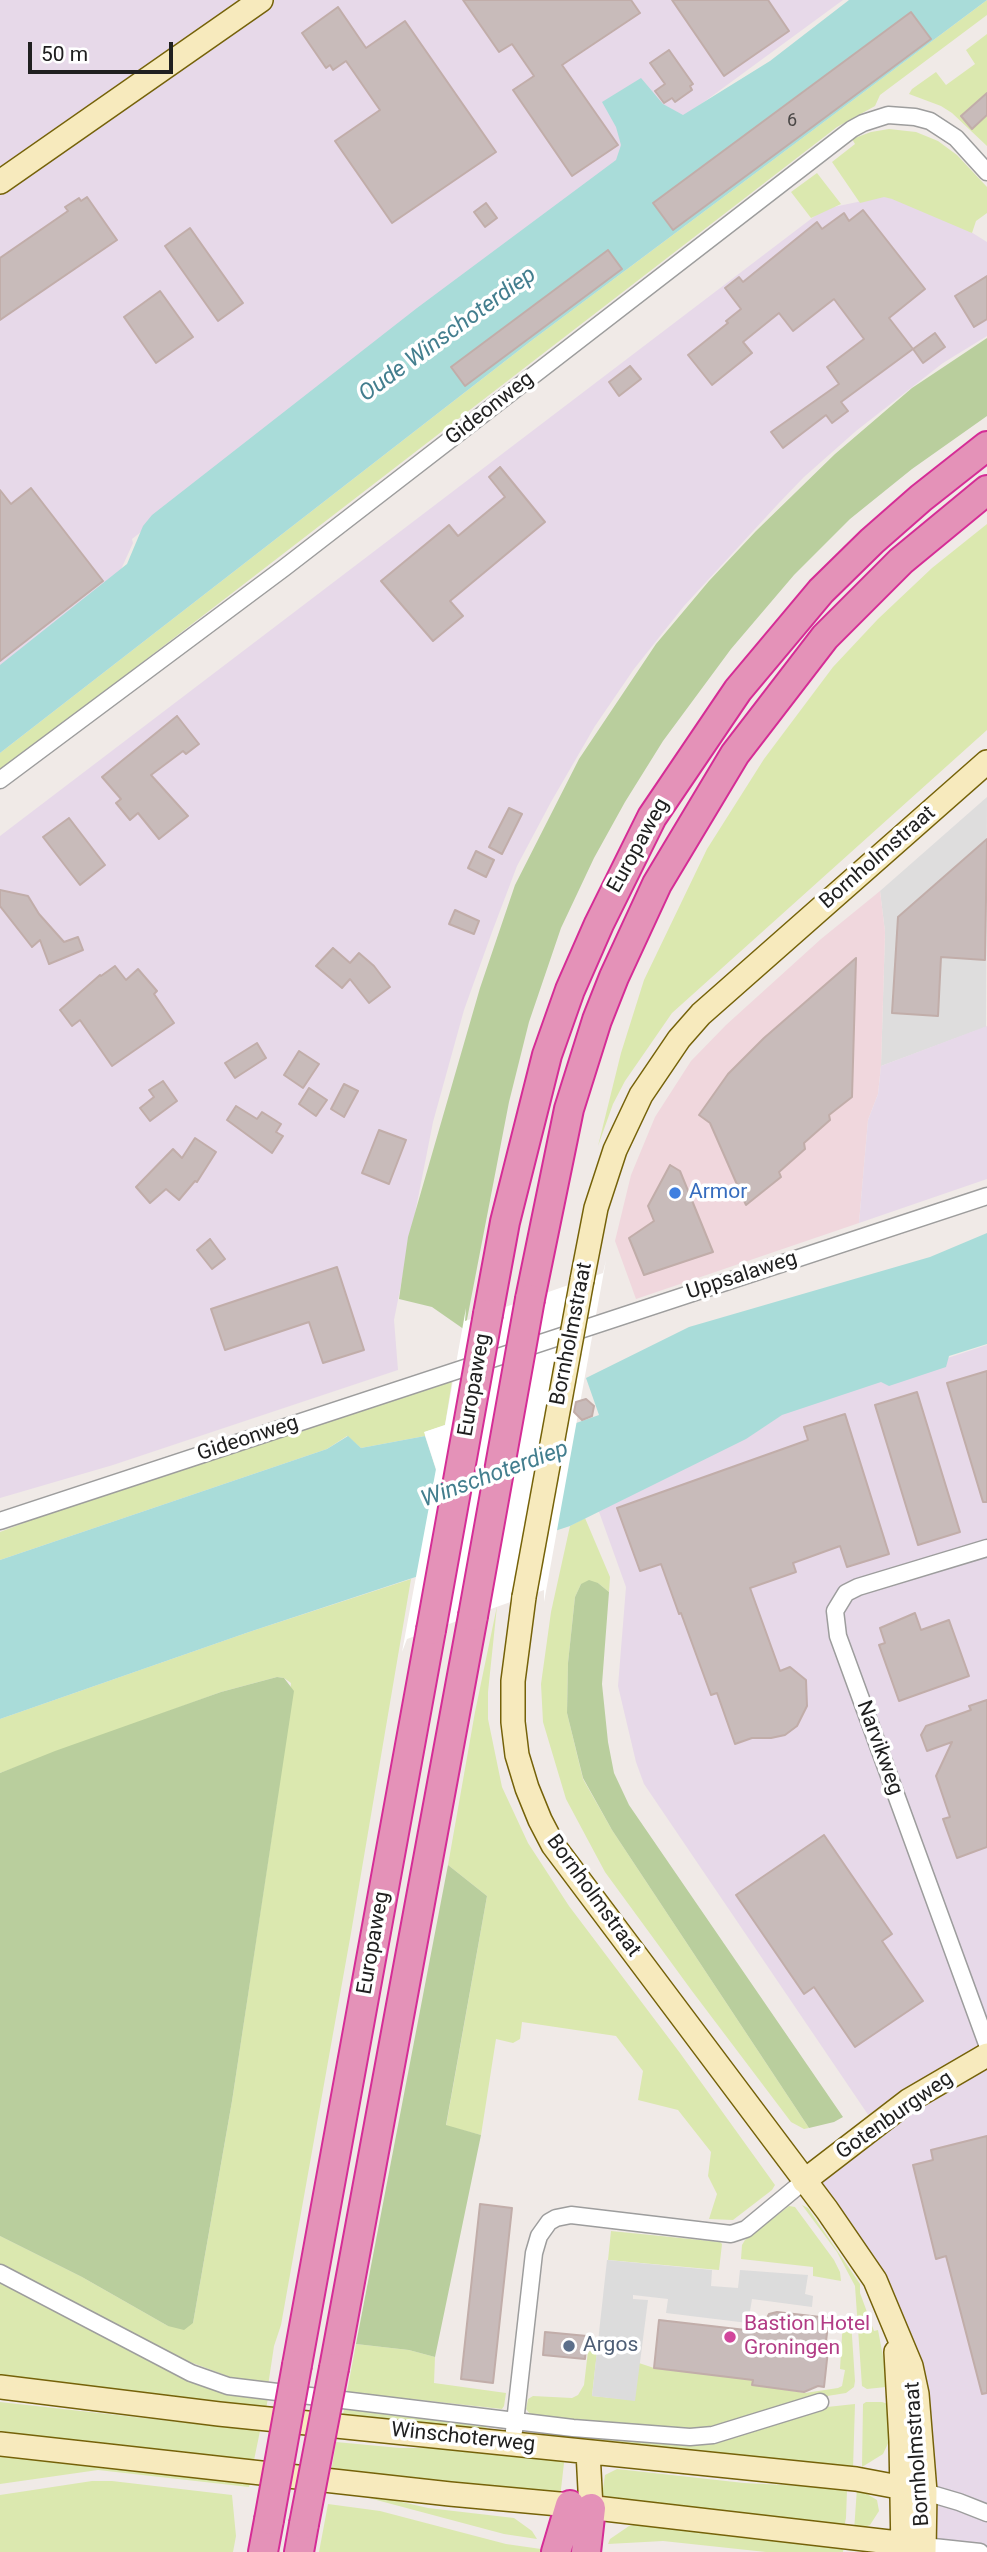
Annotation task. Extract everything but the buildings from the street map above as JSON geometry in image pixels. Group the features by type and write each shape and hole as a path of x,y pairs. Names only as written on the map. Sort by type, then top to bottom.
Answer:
{"highway":[{"name":"Europaweg","path":"263,2552 488,1314 508,1210 547,1055 570,989 598,924 652,817 738,690 821,591 872,541 964,462 987,446"},
{"name":"Europaweg","path":"299,2552 530,1299 569,1109 597,1020 614,976 657,884 735,754 825,637 901,561 987,490"},
{"path":"556,2552 581,2506"},
{"path":"581,2506 586,2552"}],"street":[{"path":"0,182 261,0"},
{"name":"Gideonweg","path":"0,780 284,568 863,122 888,115 930,121 956,138 987,172"},
{"name":"Bornholmstraat","path":"913,2548 925,2492 915,2385 911,2366 875,2280 553,1845 527,1788 517,1755 513,1722 513,1681 524,1597 596,1208 615,1150 641,1095 679,1039 701,1014 987,762"},
{"name":"Uppsalaweg","path":"497,1357 987,1196"},
{"name":"Gideonweg","path":"0,1521 497,1357"},
{"name":"Narvikweg","path":"987,1548 858,1587 846,1593 835,1611 838,1636 987,2043"},
{"name":"Gotenburgweg","path":"804,2181 908,2101 987,2055"},
{"path":"512,2444 534,2253 538,2236 549,2222 571,2216 732,2234 746,2229 804,2181"},
{"name":"Winschoterweg","path":"0,2273 212,2382 251,2390 515,2421 690,2437 713,2435 820,2402"},
{"name":"Bornholmstraat","path":"893,2324 899,2396 901,2488 913,2548"},
{"name":"Winschoterweg","path":"0,2387 219,2414 856,2479 925,2492"},
{"path":"0,2444 581,2506 913,2548 980,2552"},
{"path":"581,2506 588,2452"},
{"path":"925,2492 987,2513"}],"shaded area":[{"path":"0,0 843,0 487,261 132,539 133,543 118,576 0,667"},
{"path":"886,196 963,227 987,242 987,336 943,363 856,431 778,504 684,606 634,669 595,726 551,802 517,866 492,932 464,1010 433,1122 394,1320 398,1370 113,1465 0,1498 0,836 824,209"},
{"path":"987,797 986,1027 881,1066 885,932 880,891"},
{"path":"880,891 885,932 881,1066 878,1094 868,1120 859,1223 636,1299 615,1241 631,1175 655,1117 691,1061 726,1025 821,939"},
{"path":"987,1026 987,1179 859,1223 868,1120 878,1094 881,1066"},
{"path":"987,1345 987,2552 915,2552 915,2486 892,2297 803,2179 875,2125 644,1784 618,1686 626,1587 589,1484 781,1413"},
{"path":"607,2260 712,2270 711,2286 738,2288 740,2270 808,2275 805,2294 813,2296 812,2307 752,2299 748,2323 666,2313 668,2299 633,2295 633,2299 648,2300 635,2401 592,2396"}],"green space":[{"path":"987,0 987,15 880,95 875,106 837,127 0,772 0,753 531,341"},
{"path":"987,34 987,146 952,113 909,94 936,72 946,85 975,64 966,50"},
{"path":"889,129 916,132 938,141 957,155 987,187 987,213 976,221 972,233 892,199 884,197 860,203 832,162 855,144 852,139"},
{"path":"817,173 841,204 811,218 791,192"},
{"path":"987,338 987,416 912,469 850,519 794,575 731,649 663,741 594,858 561,928 529,1022 509,1102 465,1330 432,1307 399,1299 408,1237 480,988 515,885 579,759 656,644 756,531 835,454 912,388"},
{"path":"987,524 987,730 672,1013 625,1081 613,1104 598,1146 621,1053 644,980 707,849 764,759 833,667 878,619 932,568"},
{"path":"452,1381 445,1425 425,1432 425,1436 361,1448 347,1436 327,1449 0,1560 0,1532 107,1491"},
{"path":"585,1518 610,1577 609,1592 598,1583 581,1584 575,1597 568,1663 567,1713 583,1779 612,1830 809,2128 804,2129 791,2122 692,1991 605,1872 566,1799 543,1722 541,1684 551,1612 570,1526"},
{"path":"411,1579 351,1933 268,2386 230,2377 182,2359 0,2265 0,2236 82,2277 168,2326 193,2323 232,2101 277,1801 291,1683 277,1677 221,1692 0,1773 0,1719"},
{"path":"589,1580 609,1592 602,1684 614,1773 629,1805 843,2117 834,2122 809,2128 612,1830 583,1778 567,1713 568,1663 575,1597 581,1584"},
{"path":"497,1606 488,1692 488,1719 502,1787 528,1843 569,1906 775,2185 733,2220 709,2219 717,2194 708,2176 711,2152 678,2110 638,2100 643,2071 616,2036 522,2022 520,2039 513,2043 496,2039 481,2135 446,2126 487,1896 448,1865"},
{"path":"277,1677 284,1678 294,1691 232,2101 193,2323 184,2330 168,2326 82,2277 0,2236 0,1773 221,1692"},
{"path":"448,1865 487,1896 446,2125 481,2135 435,2357 409,2350 356,2344"},
{"path":"802,2205 808,2208 860,2284 860,2293 874,2331 878,2330 886,2387 867,2389 862,2386 855,2286 837,2252"},
{"path":"789,2206 795,2207 834,2260 841,2281 813,2276 813,2267 741,2259 745,2240"},
{"path":"611,2231 720,2242 719,2270 608,2260"},
{"path":"0,2282 189,2381 231,2393 268,2398 266,2409 0,2377"},
{"path":"843,2320 851,2321 855,2381 854,2387 846,2393 821,2397 712,2430 591,2422 530,2414 526,2409 528,2399 533,2396 572,2398 578,2395 584,2385 588,2351 597,2352 592,2396 634,2400 639,2363 654,2368 753,2380 753,2385 805,2393 838,2388 842,2386 845,2370 840,2369"},
{"path":"356,2344 409,2350 435,2357 434,2383 506,2393 504,2406 502,2409 347,2392"},
{"path":"0,2402 260,2431 253,2465 0,2436"},
{"path":"866,2402 891,2405 892,2435 883,2454 862,2467 863,2404"},
{"path":"855,2404 853,2469 554,2438 534,2430 696,2445 737,2436 827,2407"},
{"path":"345,2406 493,2425 478,2431 343,2414"},
{"path":"336,2442 400,2448 505,2448 561,2456 564,2463 560,2498 331,2472"},
{"path":"0,2451 251,2480 249,2487 98,2470 0,2484"},
{"path":"617,2469 744,2483 840,2488 847,2490 844,2528 601,2502 605,2475"},
{"path":"92,2481 232,2495 236,2536 233,2552 0,2552 0,2495"},
{"path":"331,2486 428,2508 514,2518 532,2531 537,2539 504,2534 369,2498 331,2491"},
{"path":"857,2488 877,2500 879,2511 870,2525 854,2531"},
{"path":"328,2504 380,2511 506,2544 541,2549 543,2552 319,2552"},
{"path":"644,2523 844,2543 843,2552 766,2552 663,2541 608,2544 610,2539 629,2526"}],"water":[{"name":"Oude Winschoterdiep","path":"849,0 987,0 531,341 0,753 0,665 127,564 143,526 152,515 417,308 616,160 621,145 616,127 602,102 641,78 663,104 683,115 770,61"},
{"name":"Winschoterdiep","path":"987,1233 987,1344 949,1356 946,1367 889,1386 881,1382 782,1415 746,1439 570,1526 249,1632 0,1719 0,1560 327,1449 348,1436 361,1448 425,1436 436,1470 439,1471 599,1415 586,1378 689,1327 930,1257"}],"pier":[{"path":"606,1260 544,1602 544,1590 407,1639 402,1652 436,1469 424,1432 445,1425 466,1308 465,1321 603,1273"}],"place":[{"name":"Armor","path":"675,1193"},
{"name":"Bastion Hotel Groningen","path":"730,2337"},
{"name":"Argos","path":"569,2346"}]}
